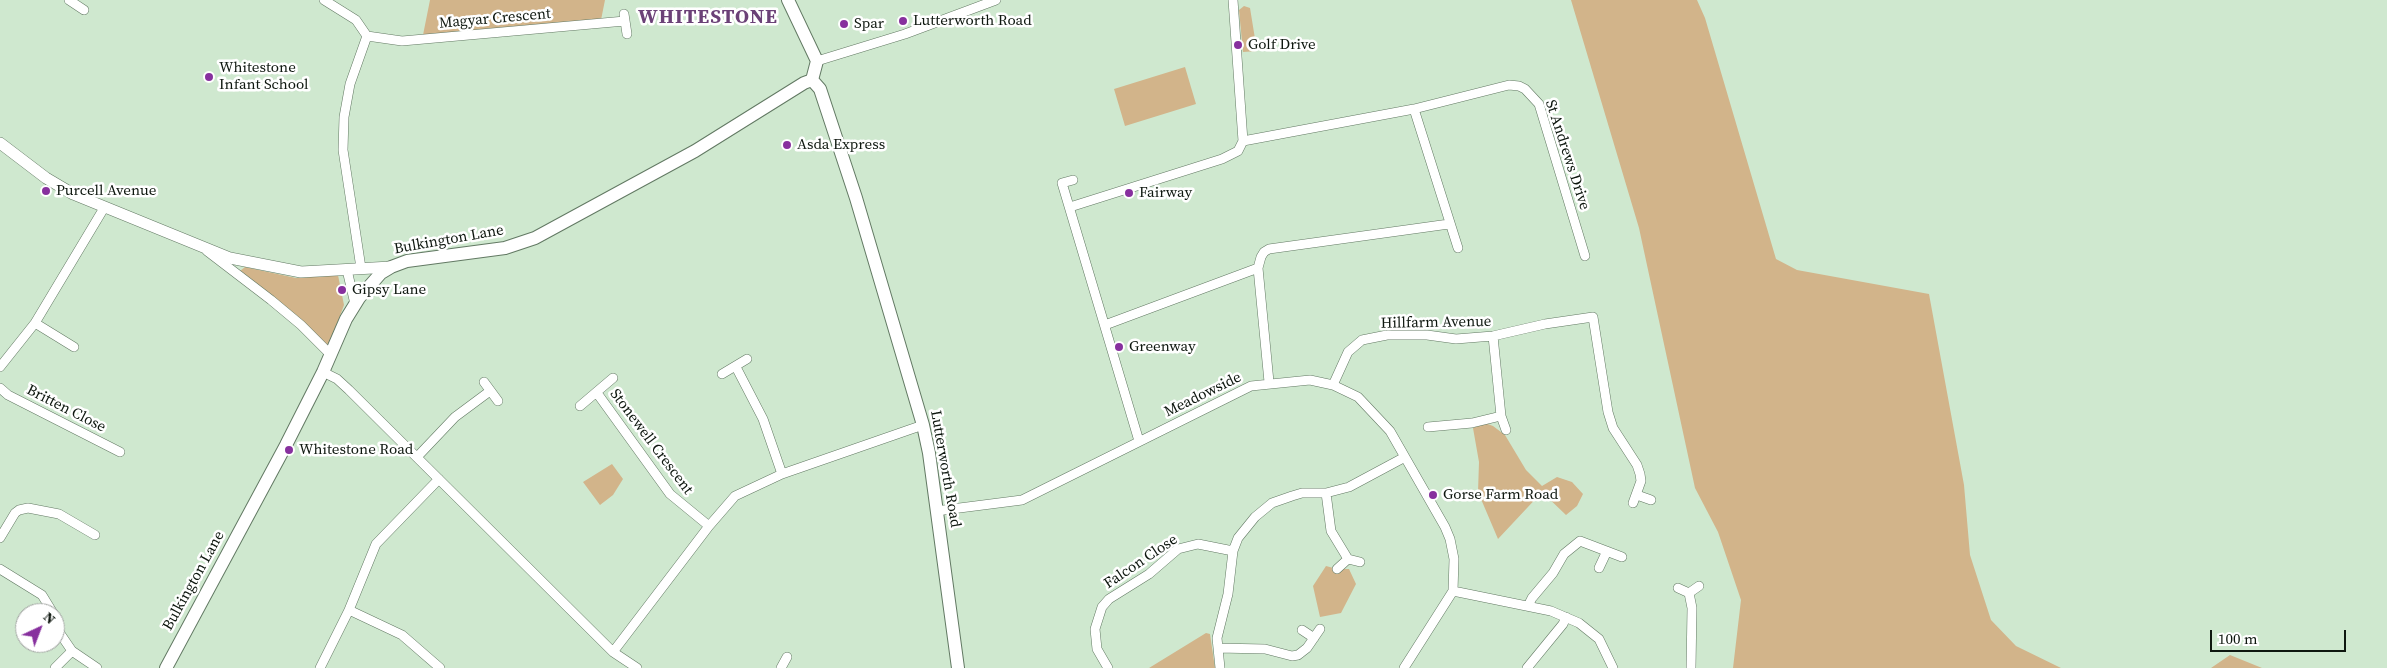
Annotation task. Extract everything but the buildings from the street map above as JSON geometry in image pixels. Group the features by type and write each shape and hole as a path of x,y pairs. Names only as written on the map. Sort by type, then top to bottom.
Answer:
{"main road":[{"path":"788,0 817,61 812,80"},
{"name":"Bulkington Lane","path":"166,668 282,454 323,372 346,319 370,284 391,267 407,261 505,248 535,238 695,151 804,83 812,80"},
{"name":"Lutterworth Road","path":"812,80 820,88 856,198 923,425 958,668"}],"street":[{"path":"69,0 84,10"},
{"path":"324,0 356,20 367,36 350,84 344,117 343,150 361,268"},
{"path":"817,61 897,36 996,0"},
{"path":"1070,207 1233,156 1242,146 1233,0"},
{"name":"Magyar Crescent","path":"367,36 402,41 624,18 627,34"},
{"name":"St Andrews Drive","path":"1414,109 1509,85 1525,89 1539,104 1585,256"},
{"path":"1243,141 1414,109 1458,248"},
{"path":"0,143 46,178 104,208 230,258 301,272 391,267"},
{"path":"1074,180 1062,182 1139,441"},
{"path":"0,367 35,323 104,208"},
{"path":"1269,382 1258,268 1260,257 1269,249 1449,224"},
{"path":"203,248 271,300 331,354"},
{"path":"1105,324 1258,268"},
{"path":"347,270 355,304"},
{"name":"Hillfarm Avenue","path":"1334,385 1348,352 1362,340 1387,335 1427,335 1456,339 1493,336 1545,324 1593,317 1608,412 1613,428 1637,465 1641,481 1635,499 1650,500"},
{"path":"35,323 74,347"},
{"path":"1493,336 1501,416 1506,430"},
{"path":"722,374 747,359"},
{"path":"736,367 763,419 782,474"},
{"path":"323,372 337,379 418,456 613,652 637,668"},
{"name":"Stonewell Crescent","path":"580,406 613,378"},
{"name":"Meadowside","path":"936,511 1022,500 1250,386 1269,382 1310,380 1334,385 1358,397 1390,431 1450,539 1454,559 1453,591"},
{"path":"484,382 498,400"},
{"name":"Britten Close","path":"0,388 8,395 120,452"},
{"path":"418,456 455,417 490,391"},
{"name":"Stonewell Crescent","path":"596,393 670,494 708,526"},
{"path":"1428,427 1440,431 1501,416"},
{"path":"613,652 708,526 734,496 782,474 923,425"},
{"path":"1220,668 1217,638 1228,594 1233,551 1238,538 1246,527 1272,503 1302,493 1326,494 1349,488 1405,457"},
{"path":"320,668 349,610 376,544 440,479"},
{"path":"1326,494 1331,531 1348,559 1360,562"},
{"path":"0,538 15,513 28,508 59,514 95,535"},
{"path":"1528,606 1569,548 1580,541 1622,557"},
{"name":"Falcon Close","path":"1108,668 1097,649 1095,629 1102,608 1109,599 1149,574 1178,549 1198,544 1233,551"},
{"path":"1599,568 1607,551"},
{"path":"1337,570 1348,559"},
{"path":"0,569 42,595 46,603"},
{"path":"1689,593 1698,586"},
{"path":"1678,588 1689,593"},
{"path":"1404,668 1453,591 1528,606 1566,617 1588,629 1598,639 1613,668"},
{"path":"1689,593 1692,608 1691,668"},
{"path":"349,610 402,635 440,668"},
{"path":"1527,668 1563,624 1566,617"},
{"path":"1218,648 1265,649 1292,656 1298,655 1308,648 1320,629"},
{"path":"1302,630 1314,638"},
{"path":"65,641 72,651 97,668"},
{"path":"55,668 72,651"},
{"path":"781,668 787,657"}],"shaded area":[{"path":"430,0 605,0 601,20 423,35"},
{"path":"1571,0 1697,0 1705,18 1776,259 1797,270 1929,294 1964,485 1970,555 1991,620 2016,646 2061,668 1733,668 1741,600 1718,532 1695,488 1639,228"},
{"path":"1244,6 1250,8 1257,51 1243,52 1239,10"},
{"path":"1185,67 1196,104 1125,126 1114,89"},
{"path":"245,267 296,278 338,275 344,305 329,346 240,271"},
{"path":"1485,423 1493,426 1505,435 1526,470 1542,486 1557,477 1572,482 1583,494 1577,506 1566,515 1542,492 1498,539 1478,492 1479,462 1473,428"},
{"path":"612,464 623,479 613,495 600,505 583,482"},
{"path":"1326,566 1337,569 1349,569 1356,584 1341,613 1320,617 1313,586"},
{"path":"1206,633 1210,634 1215,668 1149,668"},
{"path":"2230,655 2262,668 2211,668"}],"place":[{"name":"Lutterworth Road","path":"903,21"},
{"name":"Spar","path":"844,24"},
{"name":"Golf Drive","path":"1238,45"},
{"name":"Whitestone Infant School","path":"209,77"},
{"name":"Asda Express","path":"787,145"},
{"name":"Purcell Avenue","path":"46,191"},
{"name":"Fairway","path":"1129,193"},
{"name":"Gipsy Lane","path":"342,290"},
{"name":"Greenway","path":"1119,347"},
{"name":"Whitestone Road","path":"289,450"},
{"name":"Gorse Farm Road","path":"1433,495"}],"district":[{"name":"WHITESTONE","path":"708,18"}]}
